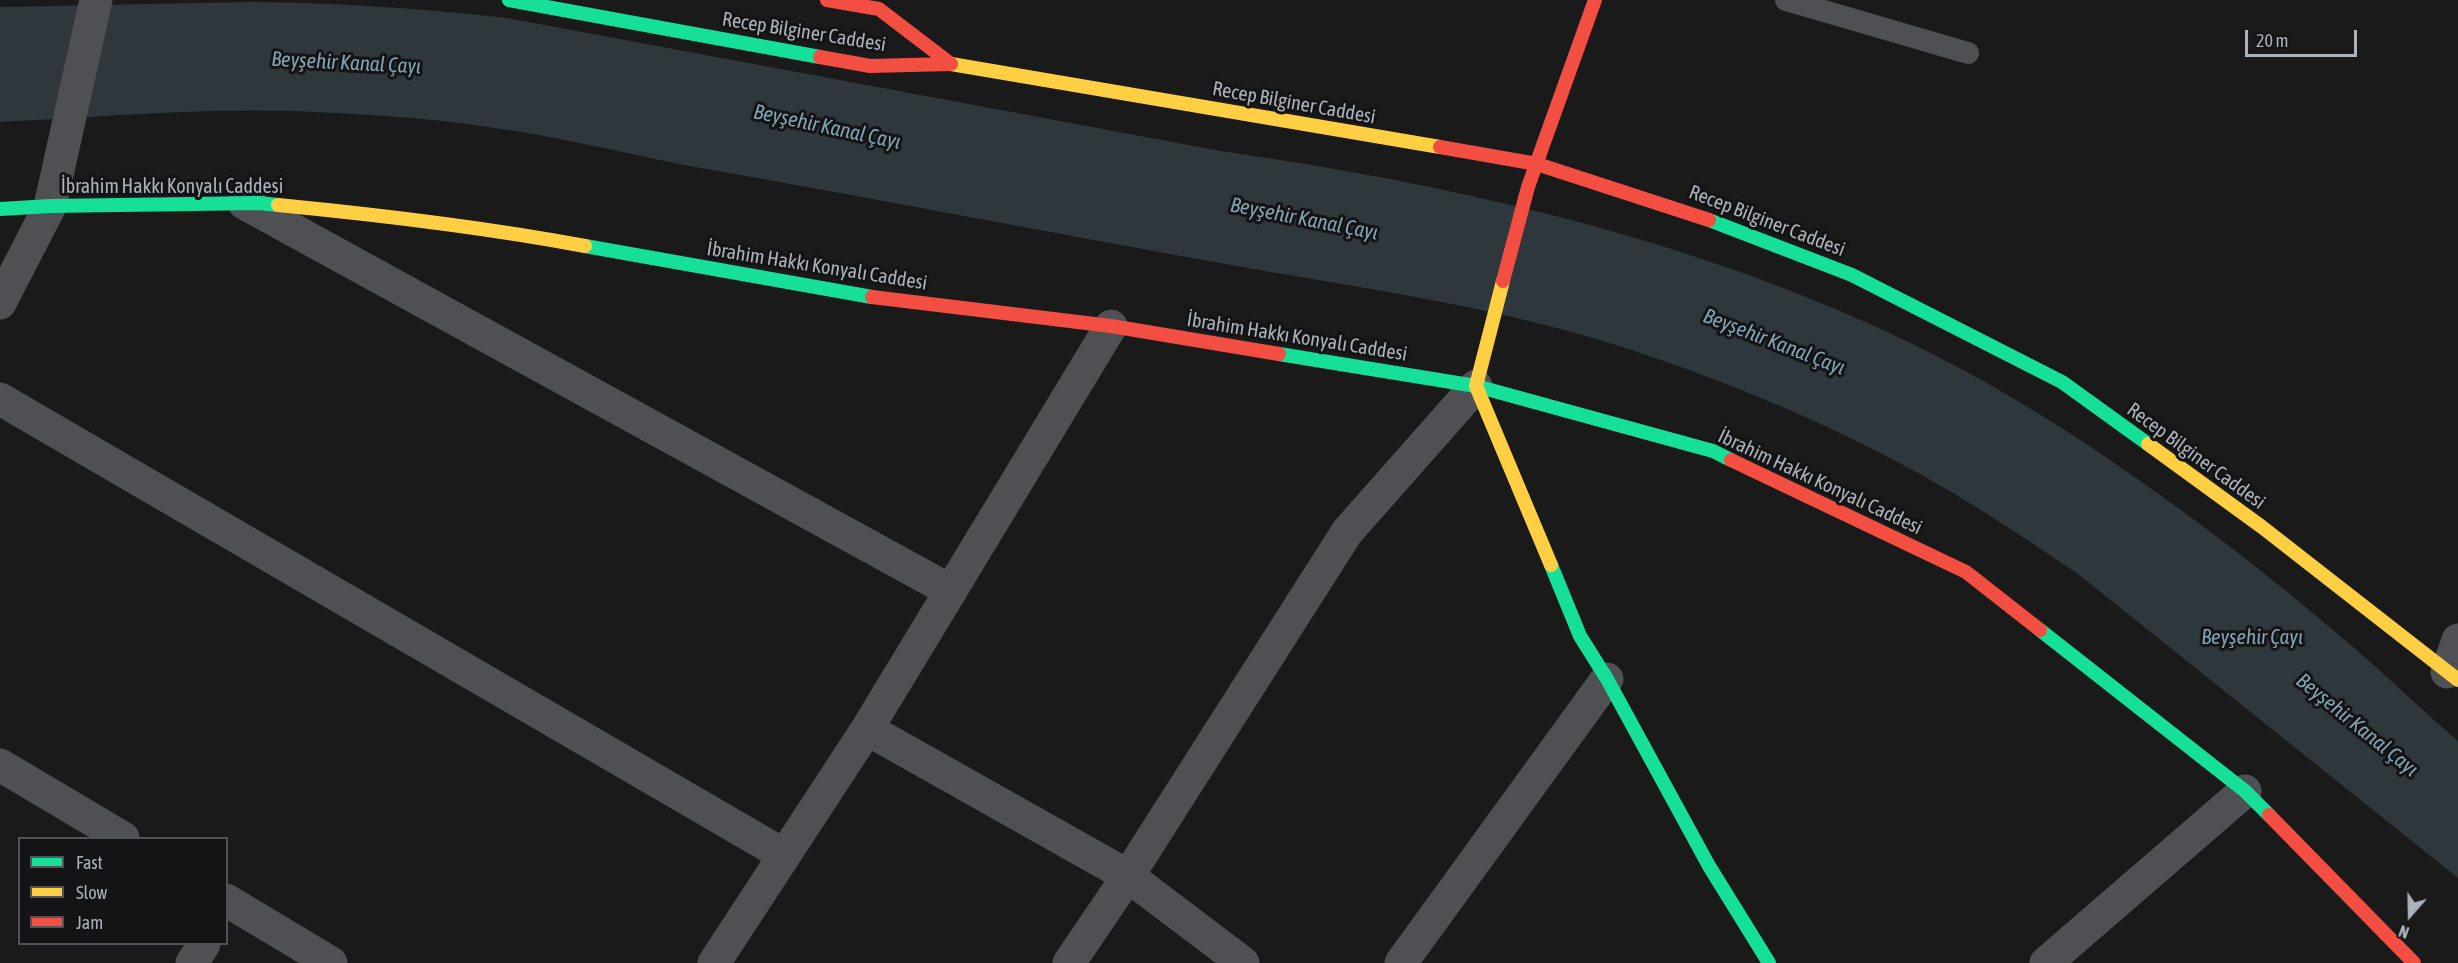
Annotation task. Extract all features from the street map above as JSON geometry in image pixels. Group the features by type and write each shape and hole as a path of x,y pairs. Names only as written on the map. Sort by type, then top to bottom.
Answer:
{"street":[{"path":"0,303 50,206 96,0"},
{"name":"Recep Bilginer Caddesi","path":"510,0 870,66 951,64 1537,164 1684,210 1852,275 2062,382 2262,528 2452,676"},
{"name":"Recep Bilginer Caddesi","path":"827,0 880,5 951,64"},
{"path":"1069,963 1128,876 1347,532 1476,386 1528,187 1595,0"},
{"path":"244,203 951,591"},
{"name":"İbrahim Hakkı Konyalı Caddesi","path":"0,209 244,203 365,213 509,232 845,294 1111,326 1476,386 1713,452 1966,572 2245,791 2414,963"},
{"path":"714,963 867,729 1111,326"},
{"path":"1476,386 1580,636 1607,679 1709,866 1769,963"},
{"path":"0,399 784,855"},
{"path":"2452,676 2458,640"},
{"path":"1401,963 1607,679"},
{"path":"867,729 1128,876 1243,963"},
{"path":"0,765 121,837"},
{"path":"2059,959 2245,791"},
{"path":"228,903 331,963"},
{"path":"192,963 203,945"}],"lane":[{"path":"1786,0 1968,53"}],"water":[{"name":"Beyşehir Çayı","path":"250,2 443,11 507,18 1221,151 1387,179 1552,215 1633,237 1792,291 1870,324 1941,358 2078,438 2226,544 2359,652 2458,741 2458,878 2078,574 1993,518 1902,464 1823,425 1700,374 1616,345 1520,319 1422,298 1156,252 679,164 556,138 482,126 389,116 259,110 0,122 0,7"}],"traffic: fast":[{"path":"509,0 820,57"},
{"path":"0,209 50,206 259,203 278,205"},
{"path":"1709,220 1852,275 2062,382 2148,444"},
{"path":"585,246 872,297"},
{"path":"1279,354 1476,386 1713,451 1731,460"},
{"path":"1551,565 1580,636 1607,679 1709,866 1769,963"},
{"path":"2040,630 2245,791 2269,815"}],"traffic: slow":[{"path":"951,64 1440,147"},
{"path":"278,205 432,222 585,246"},
{"path":"1503,281 1476,386 1551,565"},
{"path":"2148,444 2262,527 2458,680"}],"traffic: jam":[{"path":"820,57 870,66 951,64 879,9 827,0"},
{"path":"1503,281 1528,187 1595,0"},
{"path":"1440,147 1537,164 1709,220"},
{"path":"872,297 1111,326 1279,354"},
{"path":"1731,460 1966,572 2040,630"},
{"path":"2269,815 2414,963"}],"water label":[{"name":"Beyşehir Kanal Çayı","path":"346,63"},
{"name":"Beyşehir Kanal Çayı","path":"827,127"},
{"name":"Beyşehir Kanal Çayı","path":"1304,219"},
{"name":"Beyşehir Kanal Çayı","path":"1774,342"},
{"name":"Beyşehir Kanal Çayı","path":"2357,725"}]}
